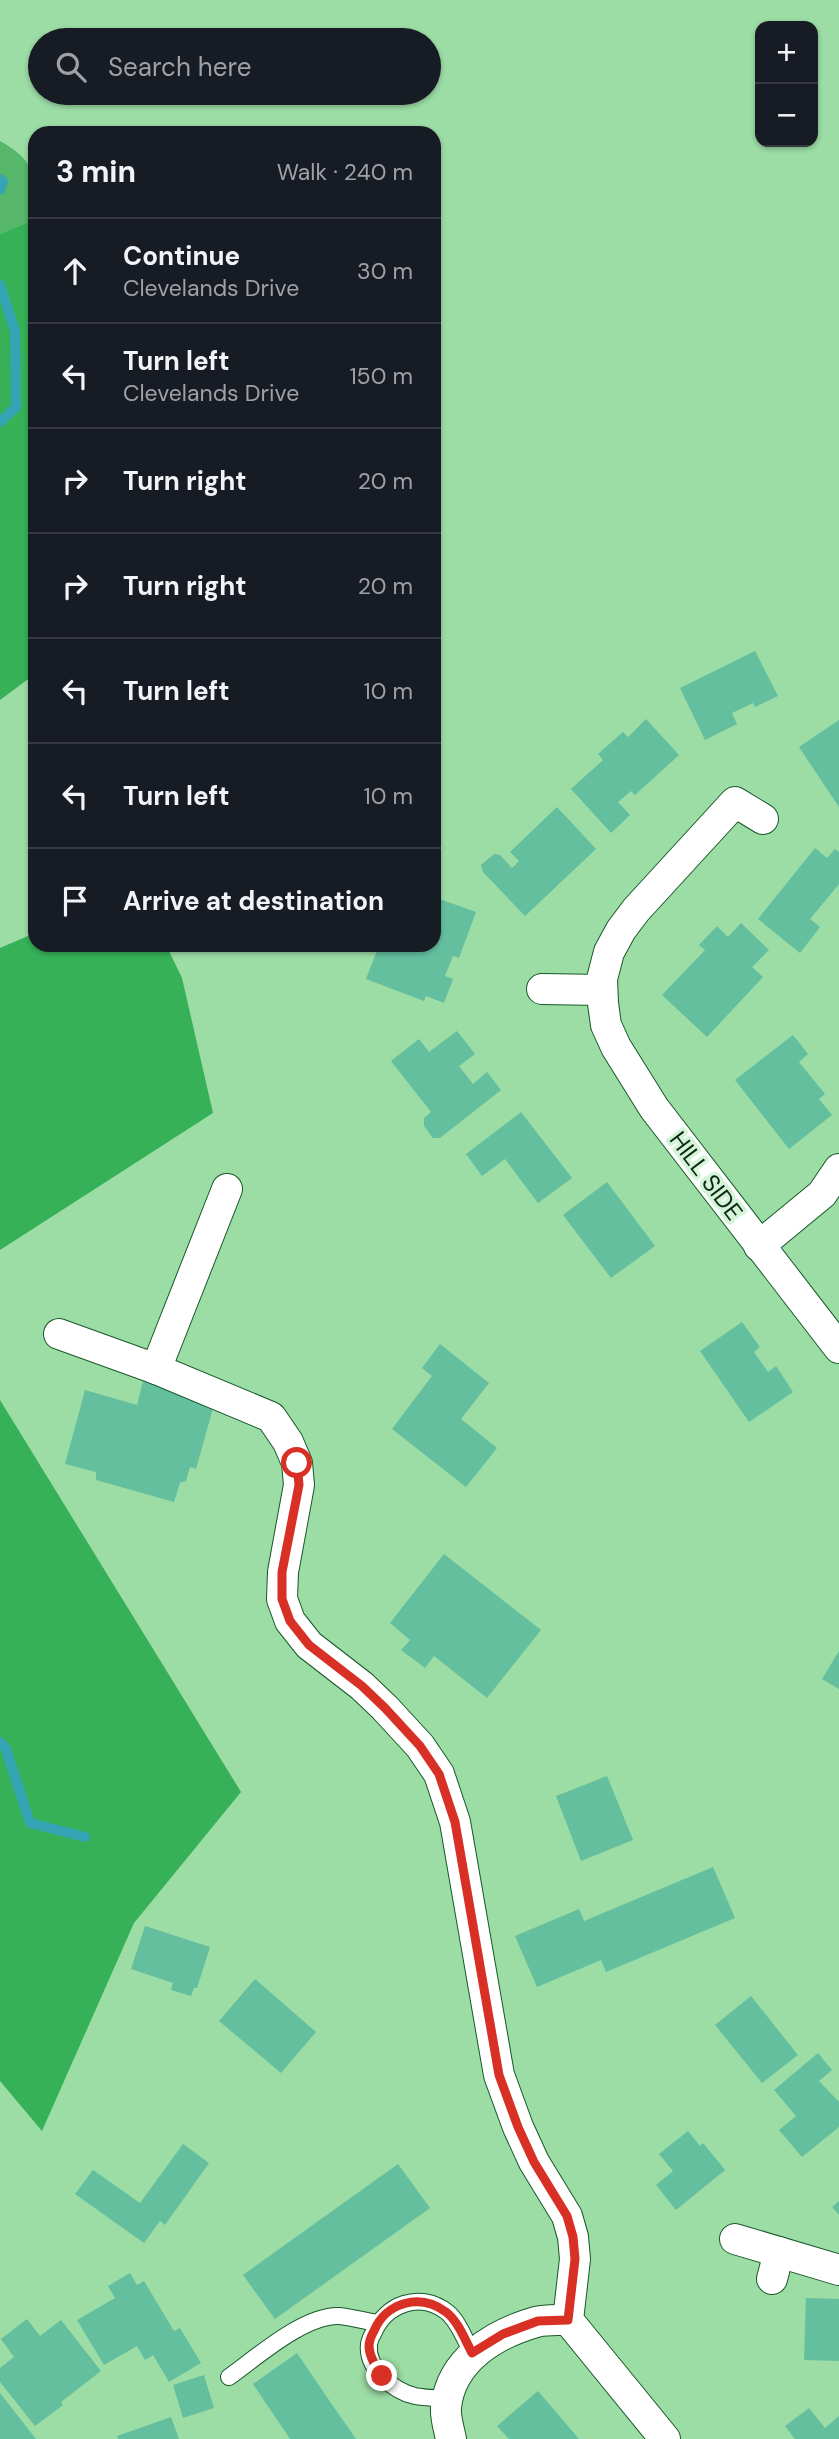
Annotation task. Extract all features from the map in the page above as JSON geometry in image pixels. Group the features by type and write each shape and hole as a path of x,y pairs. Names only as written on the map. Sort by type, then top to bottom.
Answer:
{"street":[{"name":"HILL SIDE","path":"763,819 735,802 636,910 609,952 602,979 606,1025 616,1047 654,1108 839,1348"},
{"path":"542,989 602,990"},
{"path":"759,1246 822,1194 839,1169"},
{"path":"156,1368 227,1189"},
{"path":"59,1334 156,1368 271,1417 288,1442 297,1463 299,1485 282,1572 282,1599 290,1621 309,1645 362,1686 420,1746 439,1774 455,1822 499,2075 518,2127 534,2162 567,2216 573,2237 575,2259 568,2320 665,2439"},
{"path":"735,2239 776,2266 839,2270"},
{"path":"451,2439 445,2409 447,2399 453,2378 472,2353 503,2334 538,2321 568,2320"}],"lane":[{"path":"447,2399 413,2396 382,2376 372,2360 369,2343 377,2323 393,2307 412,2301 431,2304 448,2313 472,2353"},
{"path":"229,2377 303,2325 338,2316 377,2323"}],"green space":[{"path":"0,141 13,149 28,165 28,222 0,234"},
{"path":"28,222 28,679 0,700 0,234"},
{"path":"28,936 28,952 169,952 182,978 213,1113 0,1250 0,948"},
{"path":"0,1400 241,1792 134,1923 42,2131 0,2081"}],"building":[{"path":"755,651 778,696 755,707 753,703 732,713 737,724 705,740 680,688"},
{"path":"646,719 679,755 635,795 631,791 618,802 630,815 611,833 571,789 603,760 598,754 623,732 628,737"},
{"path":"839,720 839,807 799,747"},
{"path":"557,807 596,849 525,916 483,872 481,865 494,854 500,855 512,868 519,861 510,852"},
{"path":"815,848 827,858 835,849 839,852 839,884 810,919 820,927 800,953 758,919"},
{"path":"441,900 476,912 459,958 453,956 445,976 453,979 444,1003 426,996 424,1001 366,979 376,952 441,952"},
{"path":"741,923 769,950 752,967 763,977 707,1037 662,995 705,950 699,945 717,926 728,937"},
{"path":"457,1031 475,1054 459,1066 473,1084 487,1072 501,1090 440,1138 433,1138 424,1126 424,1118 431,1112 391,1061 419,1039 429,1052"},
{"path":"793,1035 808,1054 799,1062 825,1094 819,1099 832,1115 789,1149 735,1080"},
{"path":"521,1112 572,1178 538,1203 505,1159 482,1176 466,1154"},
{"path":"607,1182 655,1246 611,1278 563,1215"},
{"path":"742,1322 760,1347 754,1352 768,1372 776,1366 793,1392 749,1422 700,1351"},
{"path":"440,1344 489,1383 461,1419 497,1448 466,1487 392,1429 432,1376 422,1368"},
{"path":"143,1381 215,1401 196,1469 190,1467 186,1481 180,1483 174,1502 96,1480 96,1472 65,1464 85,1390 137,1405"},
{"path":"444,1554 541,1630 487,1698 434,1656 425,1668 401,1650 410,1640 390,1623"},
{"path":"839,1651 839,1689 822,1679"},
{"path":"607,1776 633,1840 581,1861 556,1796"},
{"path":"713,1867 735,1918 606,1972 601,1960 537,1987 515,1936 579,1909 584,1921"},
{"path":"145,1926 210,1947 197,1988 194,1988 191,1996 171,1990 173,1983 131,1969"},
{"path":"255,1979 316,2032 281,2073 219,2021"},
{"path":"751,1996 798,2055 762,2083 715,2025"},
{"path":"818,2053 832,2070 819,2081 839,2102 839,2127 802,2157 779,2130 796,2116 774,2090"},
{"path":"688,2131 700,2146 703,2143 725,2170 676,2210 656,2185 673,2171 659,2154"},
{"path":"183,2144 209,2163 165,2225 160,2221 144,2243 75,2194 93,2170 140,2203"},
{"path":"398,2164 430,2208 275,2319 243,2275"},
{"path":"839,2201 839,2215 832,2207"},
{"path":"130,2273 137,2285 144,2281 174,2331 180,2328 201,2363 169,2382 153,2355 145,2360 137,2346 104,2365 77,2320 115,2298 108,2286"},
{"path":"806,2298 839,2299 839,2361 804,2360"},
{"path":"27,2319 40,2336 61,2320 101,2371 35,2426 0,2382 0,2368 14,2357 1,2339"},
{"path":"297,2353 356,2439 290,2439 253,2384"},
{"path":"204,2375 214,2408 183,2418 173,2385"},
{"path":"538,2391 579,2439 509,2439 497,2426"},
{"path":"0,2393 36,2439 0,2439"},
{"path":"809,2408 825,2428 839,2416 839,2439 795,2439 785,2426"},
{"path":"171,2417 179,2439 118,2439 117,2436"}],"waterway":[{"path":"0,179 3,182 0,190"},
{"path":"0,285 15,331 16,407 0,422"},
{"path":"0,1742 6,1749 30,1823 85,1837"}],"route":[{"path":"297,1463 299,1485 282,1572 282,1599 290,1621 309,1645 362,1686 385,1708 420,1746 439,1774 455,1822 499,2075 518,2127 534,2162 567,2216 573,2237 575,2259 568,2320 538,2321 503,2334 472,2353 448,2313 431,2304 412,2301 393,2307 377,2323 369,2343 372,2360 382,2376"}]}
